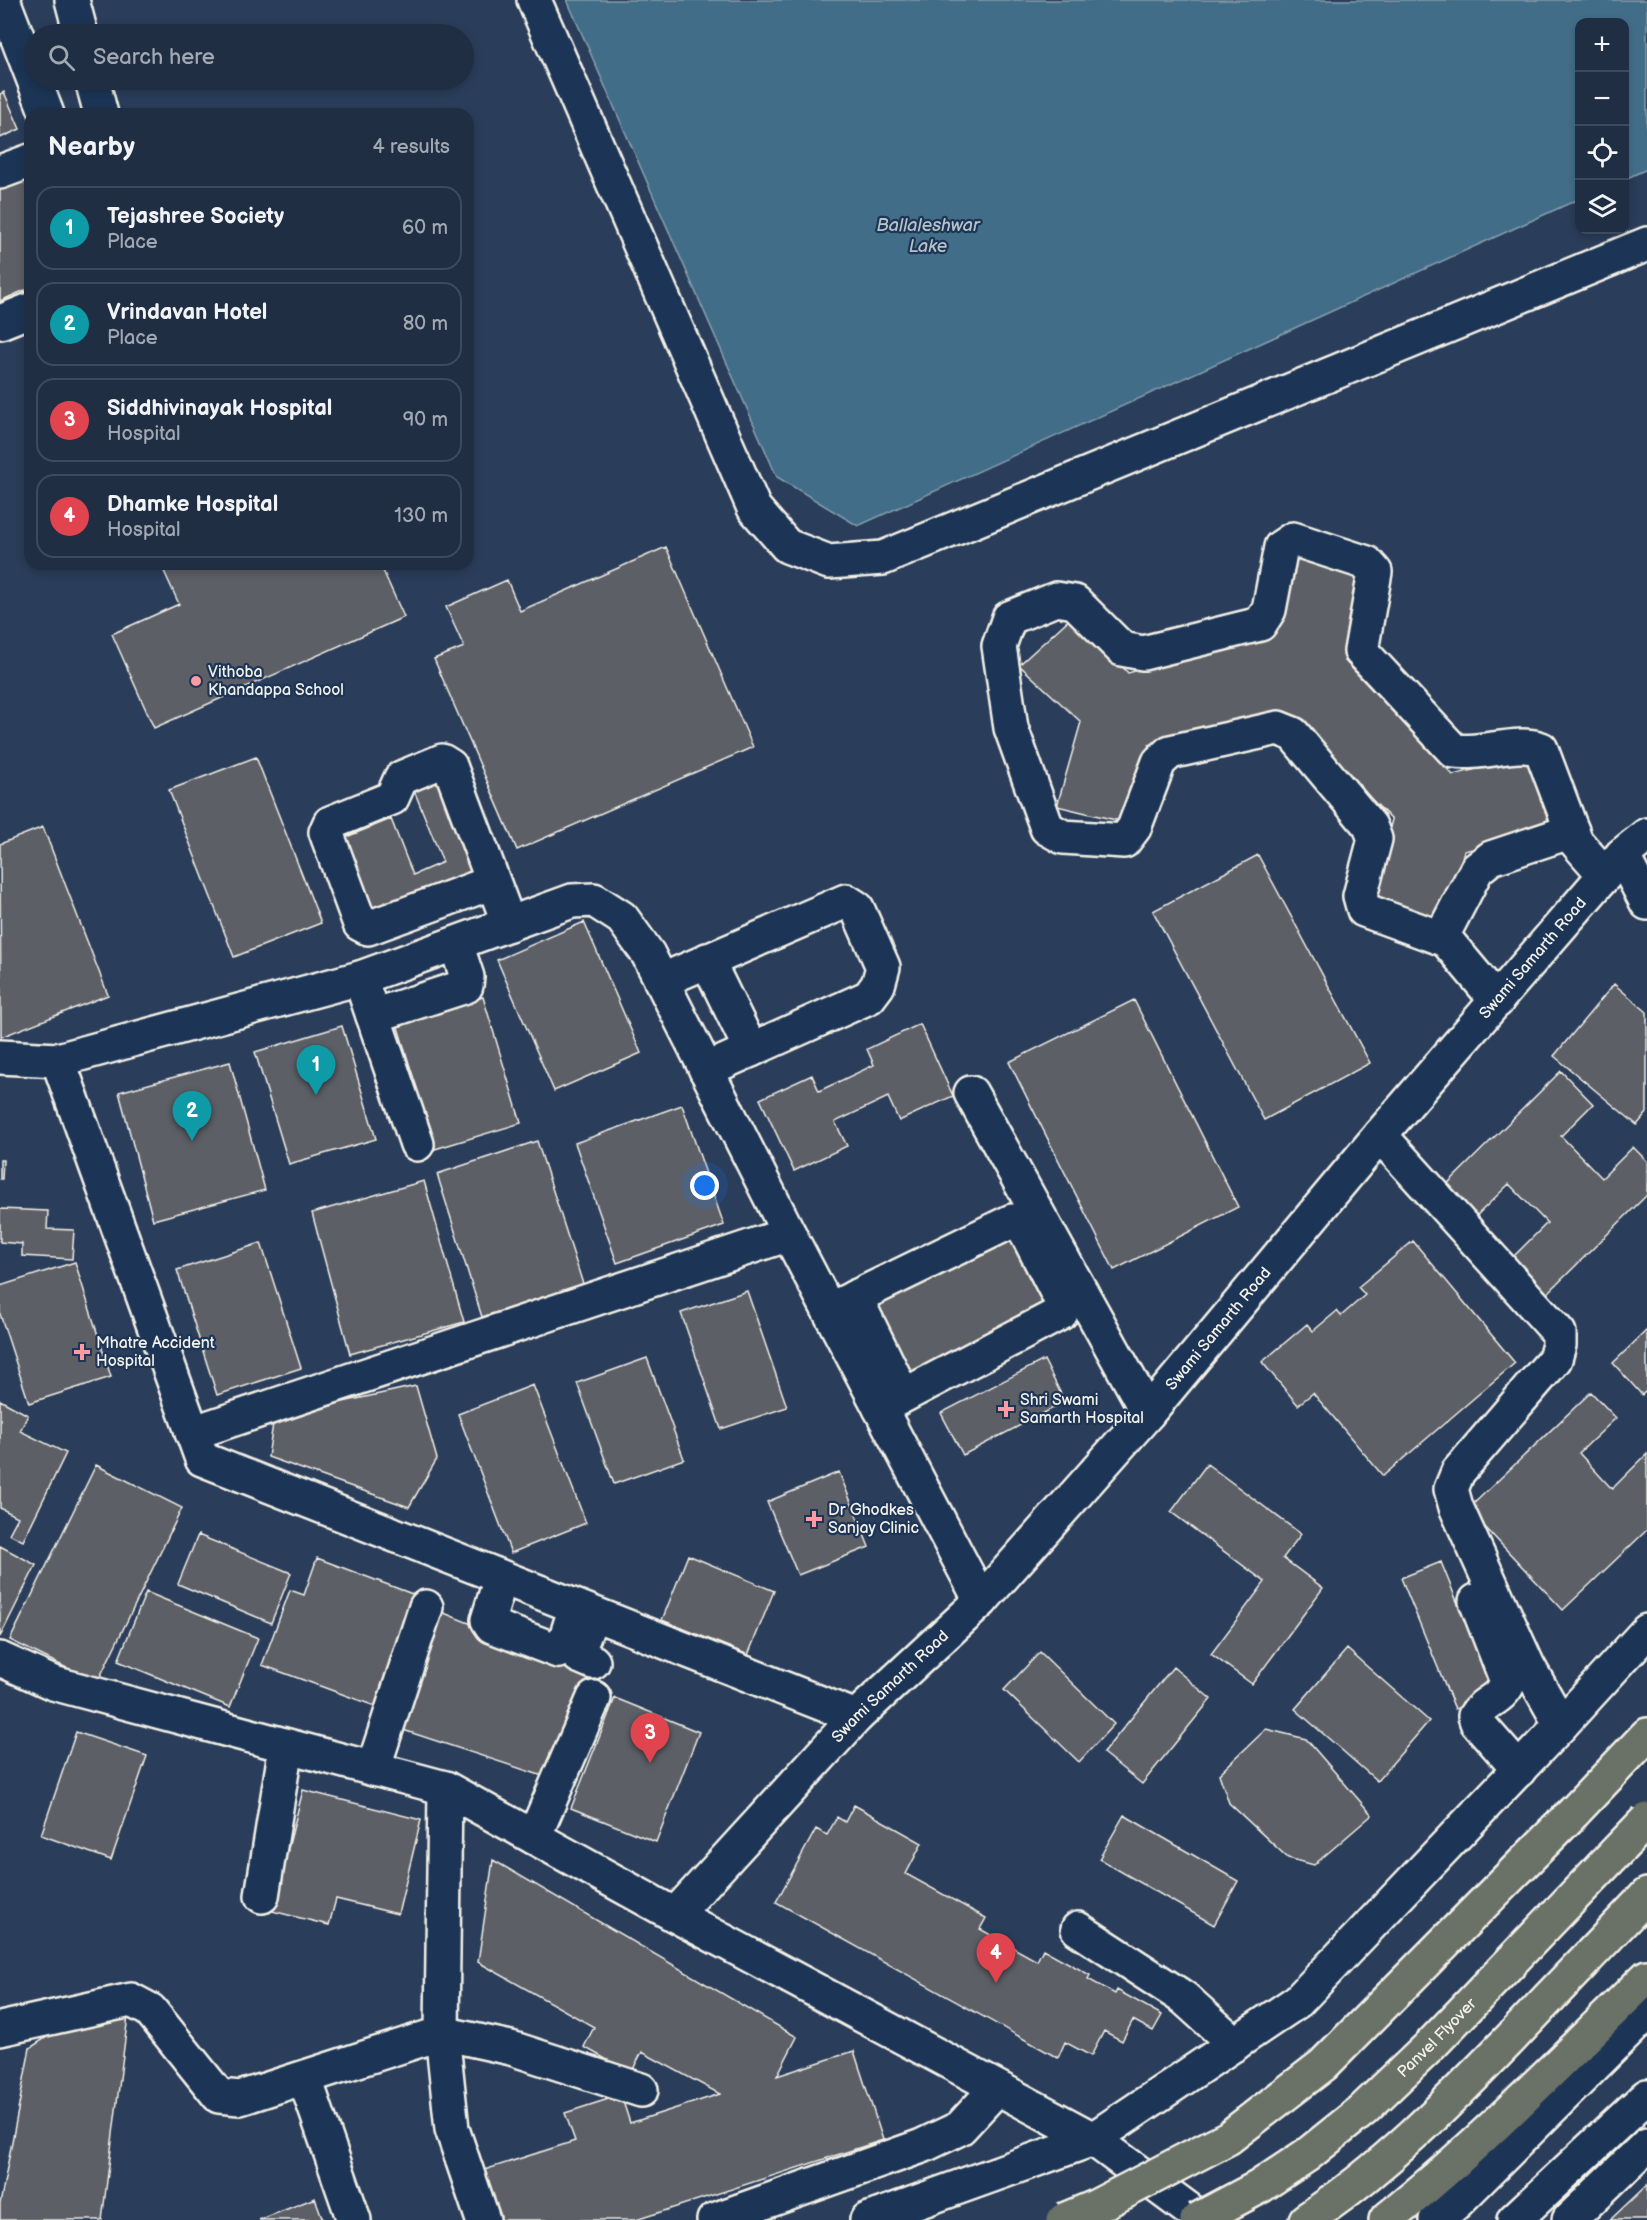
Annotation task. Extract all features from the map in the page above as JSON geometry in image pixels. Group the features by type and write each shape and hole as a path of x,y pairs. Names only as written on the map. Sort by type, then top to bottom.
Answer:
{"highway":[{"path":"1064,2220 1093,2208 1227,2138 1323,2065 1574,1812 1647,1735"},
{"name":"Panvel Flyover","path":"1197,2220 1259,2187 1307,2155 1363,2110 1429,2047 1647,1820"},
{"path":"1306,2220 1339,2199 1398,2150 1466,2084 1647,1896"},
{"path":"1386,2220 1497,2123 1647,1977"}],"street":[{"path":"3,0 24,54"},
{"path":"72,0 78,24"},
{"path":"534,0 754,508 787,546 829,562 883,558 1647,244"},
{"path":"38,90 45,108"},
{"path":"95,90 99,108"},
{"path":"0,172 24,163"},
{"path":"0,322 24,312"},
{"path":"1497,1001 1446,940 1364,910 1360,896 1375,839 1370,826 1293,734 1278,728 1170,752 1159,762 1134,828 1124,841 1063,837 1047,828 1011,728 999,646 1010,618 1056,599 1076,602 1122,649 1143,653 1260,624 1269,610 1281,547 1293,539 1367,563 1375,572 1361,651 1454,751 1470,753 1531,745 1541,749 1576,842 1625,855 1647,903"},
{"path":"493,882 368,928 360,924 326,832 330,823 392,798 401,778 442,761 450,766 509,924"},
{"path":"1442,938 1477,869 1491,858 1572,831"},
{"name":"Swami Samarth Road","path":"675,1915 856,1717 981,1601 1148,1413 1380,1135 1625,855"},
{"path":"0,1058 58,1060 360,978 572,902 594,900 622,918 648,954 789,1234 842,1303 892,1401 981,1601"},
{"path":"661,981 846,901 857,908 884,967 878,985 869,997 706,1070"},
{"path":"373,1016 466,986 467,977 456,944"},
{"path":"707,960 750,1050"},
{"path":"360,978 417,1144"},
{"path":"58,1060 202,1460 856,1717"},
{"path":"970,1093 1148,1413"},
{"path":"1380,1135 1558,1333 1560,1345 1555,1359 1458,1472 1451,1489 1456,1507 1528,1666 1561,1725"},
{"path":"842,1303 1012,1221 1021,1222 1063,1304 1061,1313 892,1401"},
{"path":"192,1433 789,1234"},
{"path":"1460,1559 1508,1684 1504,1692 1479,1710 1475,1716 1477,1722 1519,1770"},
{"path":"561,1601 563,1647 558,1651 513,1633 561,1601"},
{"path":"534,1837 593,1676 561,1601"},
{"path":"373,1770 426,1607"},
{"path":"867,2220 1093,2139 1298,2001 1519,1770 1647,1631"},
{"path":"0,1659 53,1683 445,1788 675,1915 1093,2139 1203,2220"},
{"path":"262,1896 286,1746"},
{"path":"445,1788 442,2033 452,2128 483,2220"},
{"path":"1078,1929 1184,1998 1235,2044"},
{"path":"0,2029 131,2000 150,2010 219,2096 240,2098 305,2079 442,2033 511,2048 641,2090"},
{"path":"1436,2220 1457,2202 1647,2013"},
{"path":"305,2079 354,2220"},
{"path":"714,2220 922,2146 960,2128 997,2088"},
{"path":"1514,2220 1647,2096"},
{"path":"1569,2220 1647,2145"}],"water":[{"name":"Ballaleshwar Lake","path":"567,0 1647,0 1647,169 1629,177 1629,18 1575,18 1575,201 858,526 777,477"}],"building":[{"path":"4,92 20,129 0,138 0,94"},
{"path":"24,172 24,290 0,301 0,176"},
{"path":"666,547 753,747 517,850 434,659 464,647 446,607 507,580 520,611"},
{"path":"1290,554 1364,572 1345,661 1453,775 1533,755 1551,829 1464,851 1442,925 1368,903 1392,820 1289,715 1149,745 1124,822 1057,806 1081,722 1019,665 1076,613 1128,673 1273,634"},
{"name":"Vithoba Khandappa School","path":"163,570 383,570 404,617 154,728 112,634 179,604"},
{"path":"256,757 321,923 234,957 169,790"},
{"path":"443,771 485,876 366,923 334,842 391,819 413,875 443,862 411,783"},
{"path":"43,827 108,995 1,1037 0,844"},
{"path":"1258,855 1370,1063 1264,1120 1153,911"},
{"path":"584,922 641,1053 554,1091 497,960"},
{"path":"1614,984 1647,1012 1647,1113 1637,1125 1554,1056"},
{"path":"483,997 521,1123 435,1149 397,1024"},
{"path":"1134,1000 1238,1207 1114,1270 1009,1062"},
{"path":"920,1024 953,1096 899,1121 888,1097 835,1122 847,1146 794,1171 760,1099 812,1075 819,1091 874,1065 867,1049"},
{"path":"342,1026 376,1139 289,1164 255,1052"},
{"path":"230,1062 265,1190 153,1220 119,1092"},
{"path":"1561,1071 1593,1104 1561,1136 1602,1178 1633,1147 1647,1161 1647,1195 1544,1297 1509,1261 1547,1223 1509,1184 1470,1222 1440,1191"},
{"path":"682,1105 724,1225 617,1263 575,1143"},
{"path":"537,1141 583,1284 482,1317 437,1174"},
{"path":"0,1160 3,1160 2,1179 0,1179"},
{"path":"424,1181 464,1322 350,1354 312,1213"},
{"path":"0,1209 48,1211 47,1229 74,1230 72,1259 22,1256 22,1244 0,1242"},
{"path":"1015,1228 1057,1309 905,1385 867,1301"},
{"path":"1413,1241 1515,1363 1383,1476 1313,1393 1298,1405 1262,1362 1307,1324 1313,1331 1337,1311 1341,1316 1365,1295 1358,1287"},
{"path":"261,1243 301,1368 217,1395 177,1270"},
{"path":"75,1262 111,1377 29,1403 0,1314 0,1286"},
{"path":"747,1291 787,1407 721,1429 681,1313"},
{"path":"1647,1330 1647,1390 1642,1395 1613,1363"},
{"path":"647,1358 684,1459 614,1484 577,1383"},
{"path":"1044,1360 1065,1402 963,1455 941,1413"},
{"path":"533,1385 586,1523 511,1553 458,1414"},
{"path":"416,1386 437,1459 409,1507 268,1457 274,1417"},
{"path":"1591,1392 1616,1418 1579,1453 1612,1489 1647,1454 1647,1530 1563,1610 1468,1509"},
{"path":"0,1400 28,1415 20,1431 66,1453 23,1541 9,1534 18,1517 0,1508"},
{"path":"1207,1464 1301,1534 1283,1558 1323,1588 1252,1684 1211,1654 1265,1582 1171,1512"},
{"path":"96,1465 182,1508 97,1683 10,1640"},
{"path":"839,1472 869,1547 798,1575 767,1502"},
{"path":"198,1535 291,1573 271,1623 178,1584"},
{"path":"0,1546 36,1565 0,1637"},
{"path":"688,1555 774,1591 748,1655 662,1620"},
{"path":"317,1558 415,1595 375,1706 262,1665 290,1590 304,1595"},
{"path":"1441,1562 1494,1693 1455,1709 1401,1578"},
{"path":"146,1592 258,1638 230,1707 118,1661"},
{"path":"434,1609 599,1675 552,1779 394,1727"},
{"path":"1347,1649 1429,1721 1377,1781 1295,1709"},
{"path":"1040,1652 1114,1724 1079,1762 1004,1690"},
{"path":"1173,1667 1211,1699 1142,1784 1103,1753"},
{"path":"615,1698 699,1732 656,1842 571,1808"},
{"path":"1266,1729 1306,1739 1372,1815 1314,1865 1288,1858 1229,1803 1219,1774"},
{"path":"76,1732 147,1756 111,1860 41,1835"},
{"path":"303,1790 421,1820 398,1914 336,1899 329,1925 272,1911"},
{"path":"854,1805 922,1843 906,1874 986,1918 980,1929 1037,1961 1043,1949 1090,1975 1088,1979 1115,1994 1117,1990 1162,2015 1153,2031 1133,2020 1122,2041 1104,2031 1091,2056 1065,2042 1058,2058 776,1902 816,1829 827,1835 837,1817 845,1822"},
{"path":"1124,1815 1238,1881 1214,1925 1099,1859"},
{"path":"493,1860 797,2037 777,2076 854,2051 883,2140 636,2220 494,2220 478,2172 575,2141 565,2113 621,2095 630,2123 720,2094 642,2052 631,2073 584,2047 594,2027 478,1962"},
{"path":"128,2016 102,2220 0,2220 0,2204 30,2048 73,2020"},
{"path":"1647,2185 1647,2220 1610,2220"},
{"path":"315,2198 323,2220 259,2220"}],"place":[{"name":"Vithoba Khandappa School","path":"196,681"},
{"name":"Tejashree Society","path":"316,1095"},
{"name":"Vrindavan Hotel","path":"192,1141"},
{"name":"Mhatre Accident Hospital","path":"82,1352"},
{"name":"Shri Swami Samarth Hospital","path":"1006,1409"},
{"name":"Dr Ghodkes Sanjay Clinic","path":"814,1519"},
{"name":"Siddhivinayak Hospital","path":"650,1763"},
{"name":"Dhamke Hospital","path":"996,1983"}]}
